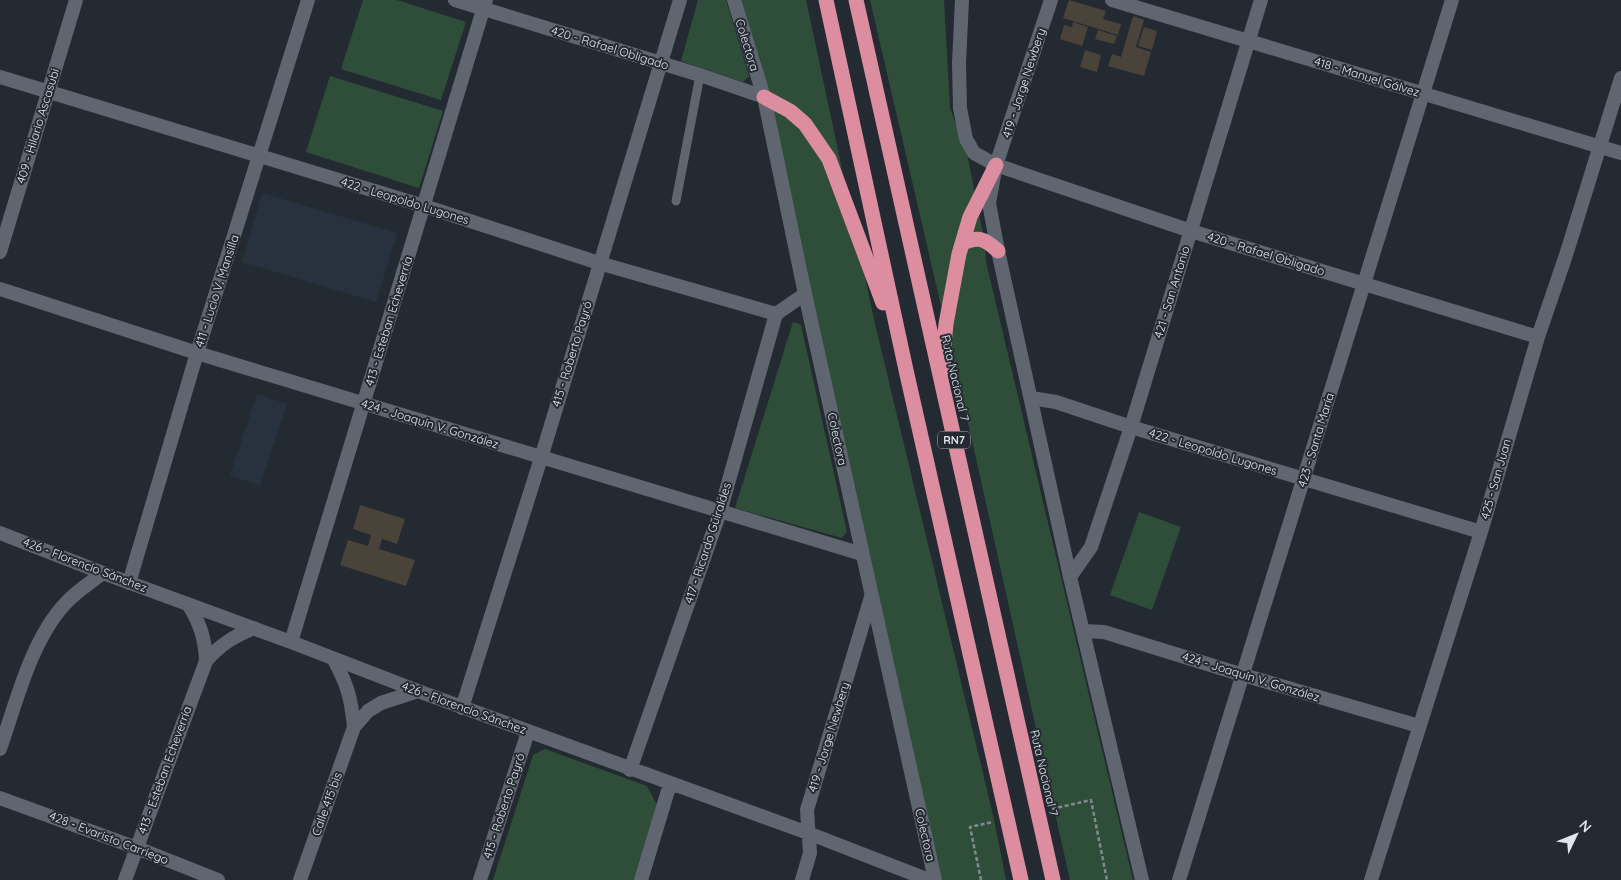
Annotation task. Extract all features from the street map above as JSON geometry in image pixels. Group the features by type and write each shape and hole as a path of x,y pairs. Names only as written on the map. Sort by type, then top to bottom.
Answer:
{"highway":[{"name":"RN7","path":"826,0 906,370 1021,880"},
{"name":"Ruta Nacional 7","path":"856,0 1053,880"},
{"path":"764,97 790,111 805,124 829,159 872,270 906,370"},
{"path":"947,410 943,355 946,324 957,263 970,218 996,165"},
{"path":"963,243 974,238 980,239 989,242 998,251"}],"street":[{"name":"409 - Hilario Ascasubi","path":"0,252 76,0"},
{"name":"411 - Lucio V. Mansilla","path":"129,582 197,353 308,0"},
{"name":"420 - Rafael Obligado","path":"455,0 484,4 660,63 700,74 764,97"},
{"name":"415 - Roberto Payró","path":"462,708 541,458 680,0"},
{"name":"Colectora","path":"734,0 764,97 871,597 935,880"},
{"name":"420 - Rafael Obligado","path":"962,0 959,72 960,108 966,139 974,153 996,165 1191,231 1538,336"},
{"name":"419 - Jorge Newbery","path":"996,165 1051,0"},
{"name":"418 - Manuel Gálvez","path":"1112,0 1621,153"},
{"name":"421 - San Antonio","path":"1070,578 1091,547 1131,427 1261,0"},
{"name":"423 - Santa María","path":"1179,880 1452,0"},
{"name":"413 - Esteban Echeverría","path":"292,642 484,4"},
{"name":"422 - Leopoldo Lugones","path":"0,77 424,206 599,263 776,314"},
{"name":"425 - San Juan","path":"1371,880 1481,532 1538,336 1566,255 1621,78"},
{"path":"996,165 989,203 998,251 1070,578 1142,880"},
{"name":"424 - Joaquín V. González","path":"0,289 197,353 862,554"},
{"path":"776,314 805,294"},
{"name":"417 - Ricardo Güiraldes","path":"630,770 720,512 776,314"},
{"name":"422 - Leopoldo Lugones","path":"1031,398 1056,402 1131,427 1481,532"},
{"name":"426 - Florencio Sánchez","path":"0,532 103,573 292,642 418,692 808,833 929,880"},
{"path":"0,749 32,657 49,624 64,604 103,573"},
{"name":"419 - Jorge Newbery","path":"802,880 810,853 807,810 871,597"},
{"name":"413 - Esteban Echeverría","path":"125,880 206,661 206,644 203,632 198,619 188,604"},
{"name":"413 - Esteban Echeverría","path":"206,661 218,647 231,638 254,628"},
{"name":"424 - Joaquín V. González","path":"1084,631 1104,632 1419,726"},
{"name":"Calle 415 bis","path":"334,660 352,700 354,727"},
{"name":"Calle 415 bis","path":"300,880 354,727 368,711 381,703 418,692"},
{"name":"415 - Roberto Payró","path":"480,880 528,732"},
{"path":"641,880 670,784"},
{"name":"428 - Evaristo Carriego","path":"0,798 218,880"}],"lane":[{"path":"676,201 700,74"}],"path":[{"path":"1090,800 1108,880"},
{"path":"970,827 981,880"}],"shaded area":[{"path":"262,193 397,233 376,302 242,262"},
{"path":"257,394 287,404 260,486 230,475"}],"green space":[{"path":"363,0 397,0 466,22 441,100 341,69"},
{"path":"698,0 726,0 749,76 743,82 681,61"},
{"path":"739,0 806,0 875,324 993,815 1006,880 936,880"},
{"path":"870,0 944,0 950,108 967,154 985,244 986,262 1133,880 1070,880 962,396"},
{"path":"330,76 443,111 419,188 306,152"},
{"path":"793,322 801,325 847,532 842,538 735,508"},
{"path":"1139,512 1181,527 1152,610 1110,595"},
{"path":"545,749 647,786 657,805 634,880 493,880 533,755"}],"building":[{"path":"1069,0 1106,11 1103,19 1121,24 1118,35 1063,18"},
{"path":"1133,16 1144,20 1136,47 1151,52 1144,76 1108,66 1112,54 1121,57"},
{"path":"1073,22 1088,27 1082,46 1060,39 1064,25 1072,27"},
{"path":"1144,27 1157,31 1152,50 1138,46"},
{"path":"1098,30 1117,36 1114,44 1095,39"},
{"path":"1085,50 1101,55 1097,72 1080,67"},
{"path":"360,505 405,519 397,544 382,539 379,549 415,560 406,586 340,565 348,540 368,546 371,535 353,529"}]}
